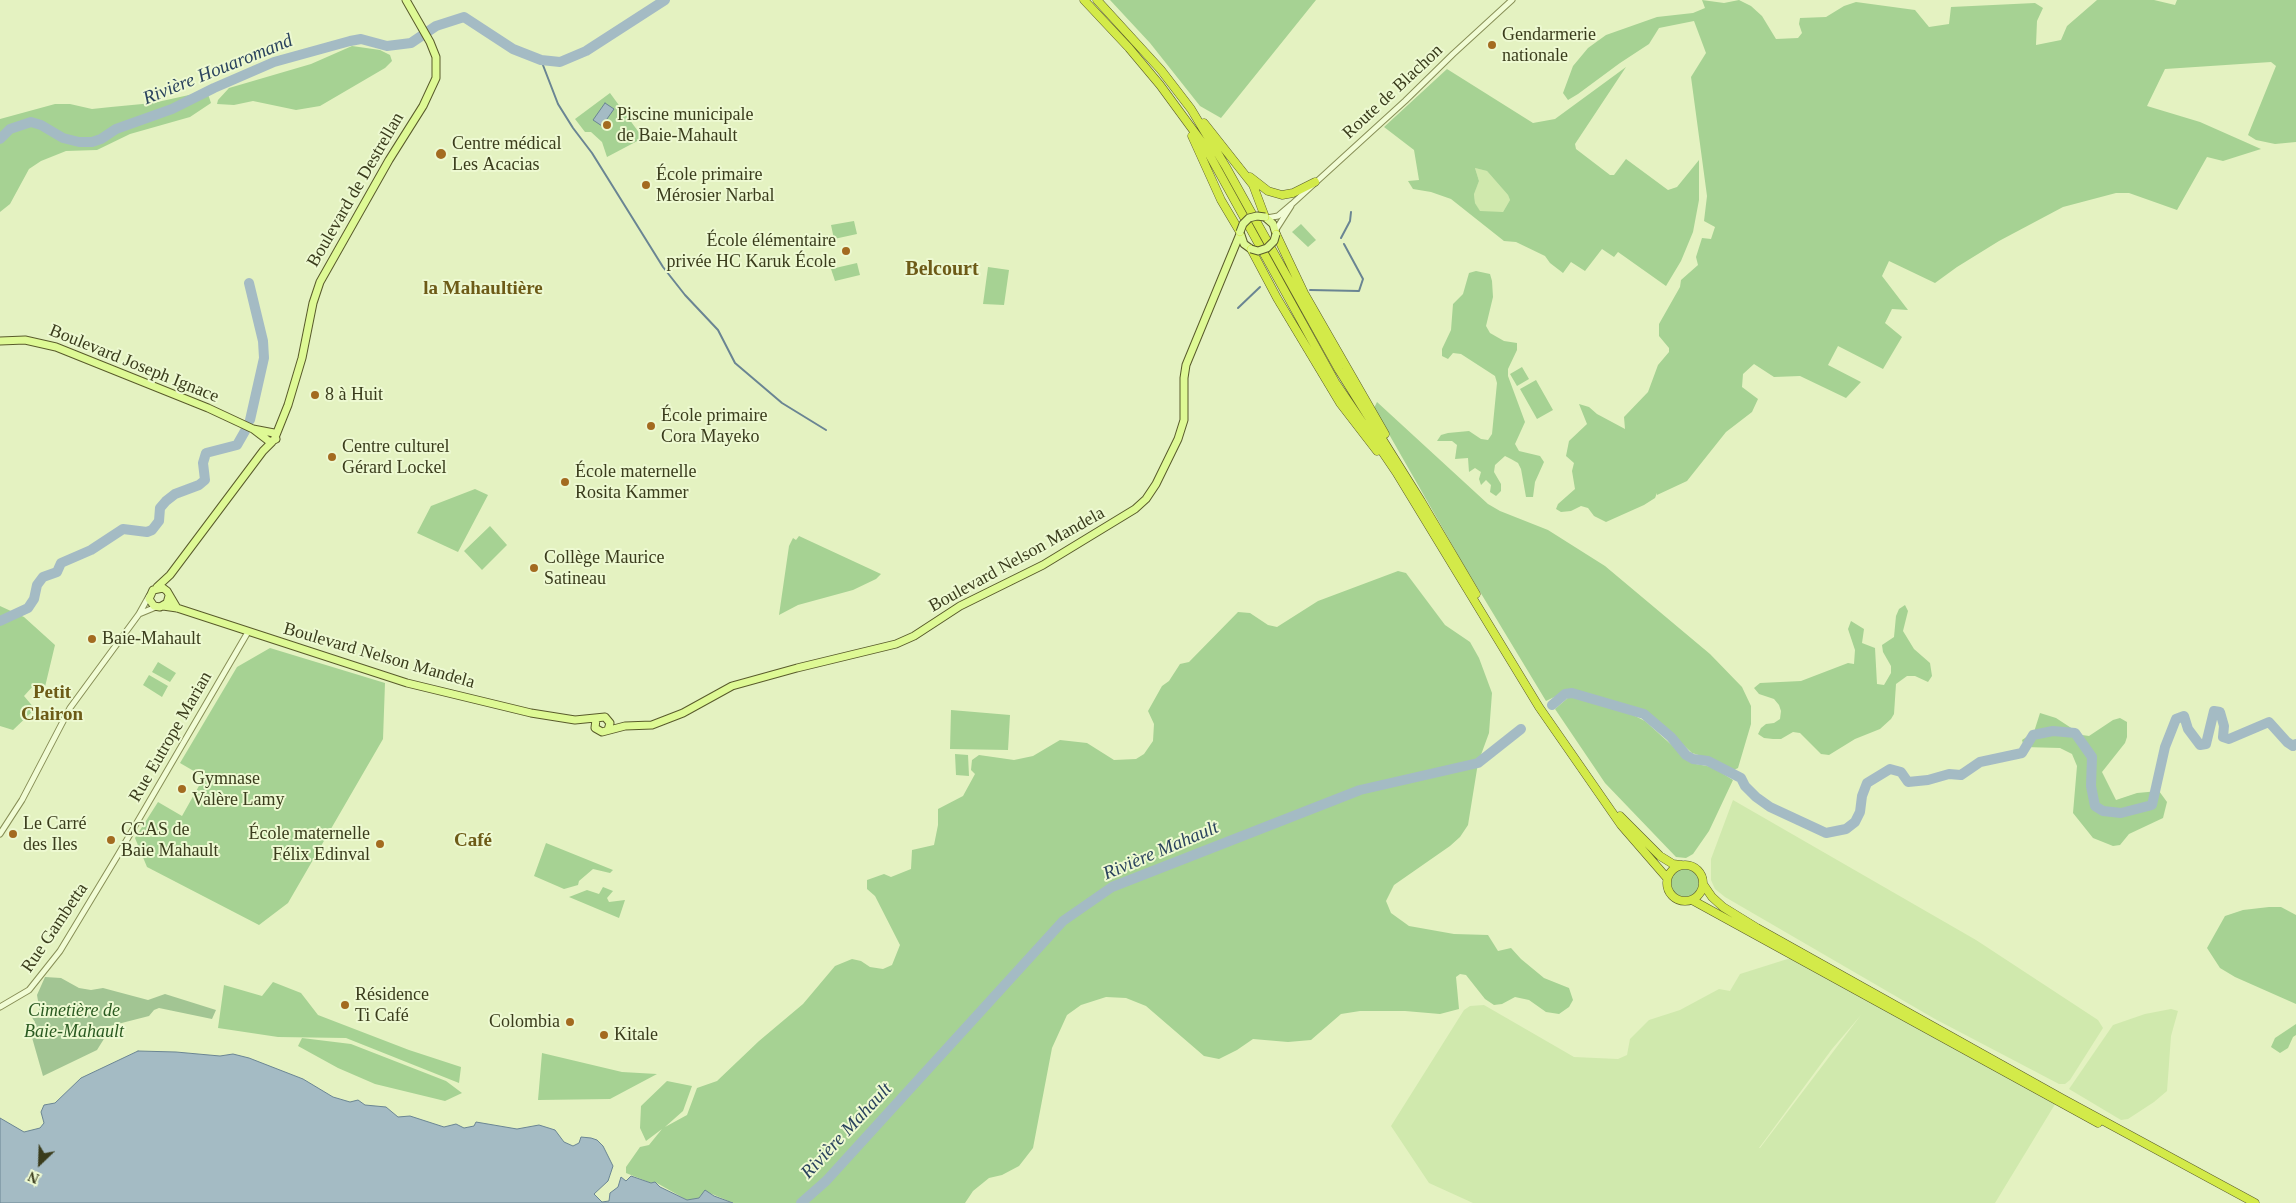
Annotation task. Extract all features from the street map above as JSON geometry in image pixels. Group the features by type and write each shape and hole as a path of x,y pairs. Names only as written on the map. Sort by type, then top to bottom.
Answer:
{"highway":[{"path":"1083,0 1145,70 1191,134 1220,200 1240,233"},
{"path":"1083,0 1101,16 1154,78 1204,145 1335,382 1398,470 1572,750 1608,801 1637,835 1660,856 1673,864 1697,869 1703,878 1702,891 1692,900"},
{"path":"1096,0 1161,70 1190,109 1226,167 1339,370 1560,738 1621,825 1667,878"},
{"path":"1190,109 1202,120 1253,185 1266,218"},
{"path":"1237,166 1262,186 1276,194 1289,194 1315,182"},
{"path":"1275,233 1304,293 1368,402 1398,458 1398,470"},
{"path":"1250,249 1340,403 1374,447 1398,470"},
{"path":"1681,865 1675,867 1667,878 1667,887 1674,898 1683,901 1692,900 2072,1111 2161,1155 2250,1203"},
{"path":"1703,884 1712,897 1723,907 1757,928 2063,1099 2256,1203"},
{"path":"2161,1155 2169,1162"}],"main road":[{"name":"Boulevard de Destrellan","path":"157,587 170,575 263,451 288,402 302,358 313,303 320,282 388,160 431,90 436,78 437,65 430,42 406,0"},
{"path":"1231,258 1243,250 1258,251 1267,248 1274,241 1273,224 1266,218 1257,216 1249,218 1243,224 1240,233 1244,244 1250,249"},
{"name":"Boulevard Nelson Mandela","path":"608,730 625,726 652,725 683,713 732,686 797,668 880,650 908,639 960,606 1043,565 1135,509 1146,499 1156,484 1178,440 1184,420 1184,378 1186,365 1240,233"},
{"name":"Boulevard Joseph Ignace","path":"0,341 25,340 56,347 168,391 270,437"},
{"path":"170,575 168,594 167,603 160,607 151,604 149,596 152,590 157,587 163,588 168,594 177,608"},
{"name":"Boulevard Nelson Mandela","path":"160,607 177,608 407,683 508,708 575,720 595,728"},
{"path":"603,716 609,720 608,730 602,732 595,728 596,719 603,716"},
{"name":"Boulevard Nelson Mandela","path":"575,720 596,719"},
{"name":"Boulevard Nelson Mandela","path":"609,720 625,726"}],"street":[{"name":"Route de Blachon","path":"1266,218 1278,216 1292,204 1512,0"},
{"name":"Route de Blachon","path":"1275,233 1292,204"},
{"path":"0,834 22,800 70,708 139,614 149,596"},
{"path":"139,614 160,607"},
{"name":"Rue Eutrope Marian","path":"118,855 248,632"},
{"name":"Rue Gambetta","path":"2,1007 23,996 40,978 60,951 118,855"}],"green space":[{"path":"1110,0 1316,0 1221,118 1200,106 1150,43"},
{"path":"1702,0 1724,3 1739,0 1751,6 1762,16 1776,39 1798,38 1802,33 1799,24 1800,18 1826,17 1844,6 1856,2 1915,10 1929,27 1949,24 1951,7 2035,3 2043,8 2037,21 2036,45 2061,40 2067,26 2097,0 2154,0 2175,5 2177,0 2296,0 2296,142 2275,144 2256,140 2248,135 2276,66 2271,62 2165,69 2147,106 2200,122 2261,149 2223,161 2207,157 2177,210 2129,193 2116,193 2063,207 1999,241 1935,283 1889,261 1882,276 1908,310 1892,309 1885,323 1902,337 1883,369 1838,346 1828,365 1861,382 1846,398 1800,376 1774,377 1754,364 1743,374 1742,387 1758,399 1752,412 1726,432 1687,481 1657,495 1657,493 1655,498 1644,505 1606,522 1594,516 1588,508 1581,506 1571,511 1561,512 1556,509 1558,504 1575,489 1572,471 1574,463 1566,456 1569,441 1587,424 1579,404 1589,407 1597,414 1625,429 1624,417 1648,392 1658,365 1669,352 1669,348 1659,336 1659,324 1680,287 1681,280 1698,265 1696,257 1702,238 1711,239 1715,227 1704,221 1707,196 1691,77 1706,53 1694,21 1659,28 1649,44 1578,94 1568,100 1563,93 1573,66 1588,48 1606,35 1657,17 1693,13 1705,8"},
{"path":"352,46 380,50 390,55 392,61 385,68 320,106 296,110 253,101 234,105 217,104 218,100 229,88 311,64"},
{"path":"1626,67 1575,144 1576,149 1610,175 1614,175 1626,159 1668,190 1677,187 1699,160 1699,200 1693,232 1681,261 1666,286 1618,252 1614,257 1602,249 1585,271 1571,262 1563,273 1550,263 1545,256 1516,242 1504,241 1451,199 1431,192 1413,189 1408,181 1419,180 1414,150 1384,127 1447,69 1533,123 1555,119","holes":["1475,168 1487,171 1508,195 1510,200 1503,212 1480,211 1475,203 1474,194 1479,181"]},
{"path":"207,91 211,103 190,117 130,134 97,150 66,151 41,161 29,169 10,204 0,212 0,119 55,104 70,104 92,109 153,103"},
{"name":"Piscine municipale de Baie-Mahault","path":"610,93 643,138 607,157 602,142 591,132 585,132 575,119"},
{"path":"1475,168 1487,171 1508,195 1510,200 1503,212 1480,212 1475,203 1474,193 1479,181"},
{"path":"854,221 857,234 834,239 831,225"},
{"path":"1301,224 1316,240 1308,247 1292,232"},
{"path":"857,263 860,275 835,281 831,269"},
{"path":"988,267 1009,270 1004,305 983,304"},
{"path":"1476,271 1490,274 1492,281 1493,297 1486,326 1490,333 1504,341 1517,343 1517,350 1508,369 1508,376 1525,422 1515,444 1519,451 1540,456 1544,462 1535,482 1533,497 1526,497 1521,469 1518,463 1505,456 1495,465 1494,472 1501,484 1501,491 1496,496 1490,492 1491,485 1486,480 1481,485 1479,479 1481,472 1475,468 1469,472 1468,458 1455,459 1457,445 1452,441 1437,441 1441,435 1448,433 1469,431 1481,439 1488,440 1492,434 1497,383 1495,376 1461,354 1453,353 1448,359 1442,356 1442,349 1451,330 1453,304 1463,294 1469,273"},
{"path":"1522,367 1529,379 1517,386 1510,374"},
{"path":"1536,380 1553,410 1537,419 1520,389"},
{"path":"1377,402 1488,504 1500,511 1548,530 1605,566 1710,654 1742,687 1751,706 1751,724 1738,768 1734,770 1715,760 1692,753 1649,713 1627,705 1569,690 1546,701 1462,562 1374,408"},
{"path":"475,489 488,495 458,552 417,533 431,506"},
{"path":"490,526 507,545 482,570 464,551"},
{"path":"799,536 881,574 876,579 853,590 798,605 779,615 789,546 793,538 796,540"},
{"path":"1398,571 1406,573 1445,625 1470,642 1479,658 1492,693 1489,733 1478,763 1468,825 1460,837 1450,846 1394,885 1386,901 1391,913 1409,926 1454,934 1488,935 1498,951 1511,948 1544,978 1569,988 1573,1000 1569,1007 1559,1014 1546,1012 1529,1000 1515,997 1502,1004 1494,1005 1485,999 1466,975 1460,974 1456,977 1459,1009 1440,1014 1405,1011 1360,1011 1341,1014 1311,1040 1288,1042 1253,1039 1219,1059 1204,1056 1146,1006 1126,998 1106,997 1081,1005 1067,1015 1052,1048 1033,1148 1019,1166 1002,1175 989,1178 973,1191 965,1203 733,1203 705,1191 699,1198 687,1200 655,1182 651,1183 626,1173 626,1167 640,1147 649,1145 662,1129 646,1141 640,1128 641,1106 667,1081 692,1086 683,1111 665,1127 687,1115 697,1088 717,1081 759,1041 803,1004 835,966 852,959 861,961 870,967 883,969 892,965 900,945 875,896 867,889 867,880 884,874 891,877 911,869 912,850 934,845 938,825 938,809 963,796 975,774 971,770 972,760 979,755 1014,760 1033,756 1060,740 1087,743 1114,760 1136,759 1144,754 1153,741 1154,724 1148,711 1162,686 1169,681 1180,664 1189,662 1238,612 1250,613 1268,625 1277,627 1318,601"},
{"path":"1905,605 1908,611 1903,631 1914,649 1930,663 1932,676 1928,682 1915,676 1907,676 1896,684 1894,714 1880,729 1855,739 1829,755 1821,754 1800,733 1793,732 1781,739 1764,738 1758,734 1766,724 1774,723 1780,719 1781,711 1774,699 1759,694 1754,688 1760,683 1801,681 1848,663 1854,664 1855,650 1848,629 1851,621 1864,629 1862,643 1875,648 1877,684 1884,685 1891,673 1891,666 1883,652 1882,645 1894,637 1896,616 1899,609"},
{"path":"0,606 24,617 55,645 44,691 34,685 24,696 35,709 13,730 0,726"},
{"path":"270,648 385,683 383,739 288,903 259,925 147,867 135,838 158,802 182,816 204,777 180,763 237,667"},
{"path":"158,662 176,673 170,682 152,672"},
{"path":"149,675 168,686 162,697 143,685"},
{"path":"1569,697 1589,700 1625,711 1645,721 1686,758 1696,764 1712,767 1733,780 1709,831 1693,854 1686,858 1676,857 1605,783 1555,709"},
{"path":"951,710 1010,715 1008,750 950,749"},
{"path":"2040,713 2056,718 2082,735 2089,736 2113,720 2120,718 2127,722 2125,743 2102,772 2116,800 2137,793 2159,791 2167,802 2163,818 2129,834 2120,845 2113,846 2093,838 2073,813 2077,766 2072,754 2060,748 2024,747 2022,740 2034,732"},
{"path":"955,754 968,755 969,776 956,775"},
{"path":"1733,800 1976,940 2098,1020 2103,1028 2070,1080 2065,1084 2059,1084 1935,1019 1725,897 1715,889 1711,880 1711,859"},
{"path":"546,843 613,870 610,873 593,869 579,881 578,885 564,889 534,876"},
{"path":"1685,869 1695,873 1699,883 1695,893 1685,897 1675,893 1671,883 1675,873"},
{"path":"603,887 613,891 607,898 609,902 625,900 619,918 569,897 587,890 599,894"},
{"path":"2281,907 2296,915 2296,1004 2235,977 2220,968 2207,948 2225,916 2243,910"},
{"path":"1797,956 2057,1101 1995,1203 1473,1203 1429,1183 1391,1126 1464,1010 1470,1006 1484,1005 1574,1057 1618,1059 1627,1055 1630,1039 1649,1020 1680,1010 1719,989 1730,991 1740,974","holes":["1861,1015 1760,1148 1832,1049"]},
{"name":"Cimetière de Baie-Mahault","path":"45,977 61,978 79,988 91,990 103,988 148,1000 165,994 216,1010 212,1019 159,1008 154,1010 149,1016 106,1027 107,1034 97,1050 43,1076 31,1034 35,1022 31,1016 41,1018 37,995"},
{"path":"273,982 301,993 318,1015 409,1050 461,1067 459,1083 346,1038 278,1037 218,1028 224,985 262,996"},
{"path":"2171,1009 2178,1011 2171,1036 2167,1091 2154,1102 2128,1119 2121,1120 2069,1089 2113,1025 2145,1014"},
{"path":"2296,1024 2296,1035 2293,1037 2288,1048 2280,1053 2271,1047 2275,1038"},
{"path":"302,1038 351,1044 446,1081 462,1093 445,1101 375,1084 338,1068 298,1046"},
{"path":"542,1053 622,1072 657,1074 610,1099 538,1100"}],"water":[{"path":"605,103 614,109 602,126 593,120"},
{"path":"138,1051 220,1056 233,1054 249,1058 303,1079 333,1097 350,1102 358,1100 365,1105 386,1107 398,1117 410,1116 444,1127 456,1124 464,1128 474,1126 476,1122 517,1129 539,1125 555,1130 564,1142 573,1146 579,1143 581,1137 591,1138 597,1140 603,1146 613,1166 608,1181 594,1194 602,1202 609,1201 610,1193 618,1187 621,1177 626,1181 631,1176 651,1183 655,1182 660,1187 687,1200 699,1198 705,1190 714,1196 733,1203 0,1203 0,1118 24,1132 40,1128 44,1123 41,1112 44,1105 55,1103 81,1078"}],"waterway":[{"name":"Rivière Houaromand","path":"0,139 10,129 31,122 41,125 63,138 79,142 92,142 101,139 116,129 172,109 274,62 361,39 387,46 411,43 436,26 464,17 513,49 541,60 560,62 586,51 665,0"},
{"path":"541,60 558,104 573,128 592,153 663,267 685,295 718,330 735,363 782,403 826,430"},
{"path":"1341,238 1350,221 1351,212"},
{"path":"1310,290 1359,291 1363,279 1344,244"},
{"path":"249,283 263,341 264,358 250,420"},
{"path":"1238,308 1260,287"},
{"path":"0,621 28,608 34,599 37,585 43,577 57,572 61,563 91,550 123,529 147,532 152,530 159,521 160,508 166,501 175,494 199,485 205,480 203,463 206,453 237,445 245,431"},
{"name":"Rivière Mahault","path":"1552,705 1565,694 1572,693 1644,714 1671,737 1686,755 1693,759 1708,761 1741,778 1745,786 1770,807 1826,833 1846,829 1855,822 1860,812 1862,796 1867,783 1890,769 1901,772 1908,782 1928,780 1949,774 1961,775 1980,762 2022,753 2033,735 2053,731 2075,733 2092,757 2091,786 2095,806 2103,811 2121,813 2152,805 2165,747 2176,719 2184,716 2188,729 2200,745 2206,744 2214,711 2220,712 2224,726 2223,737 2229,739 2269,722 2287,742 2293,746 2296,744"},
{"name":"Rivière Mahault","path":"801,1203 826,1181 1063,921 1112,887 1360,790 1478,763 1521,729"}],"place":[{"name":"Gendarmerie nationale","path":"1492,45"},
{"name":"Piscine municipale de Baie-Mahault","path":"607,125"},
{"name":"Centre médical Les Acacias","path":"441,154"},
{"name":"École primaire Mérosier Narbal","path":"646,185"},
{"name":"École élémentaire privée HC Karuk École","path":"846,251"},
{"name":"8 à Huit","path":"315,395"},
{"name":"École primaire Cora Mayeko","path":"651,426"},
{"name":"Centre culturel Gérard Lockel","path":"332,457"},
{"name":"École maternelle Rosita Kammer","path":"565,482"},
{"name":"Collège Maurice Satineau","path":"534,568"},
{"name":"Baie-Mahault","path":"92,639"},
{"name":"Gymnase Valère Lamy","path":"182,789"},
{"name":"Le Carré des Iles","path":"13,834"},
{"name":"CCAS de Baie Mahault","path":"111,840"},
{"name":"École maternelle Félix Edinval","path":"380,844"},
{"name":"Résidence Ti Café","path":"345,1005"},
{"name":"Colombia","path":"570,1022"},
{"name":"Kitale","path":"604,1035"}],"district":[{"name":"Belcourt","path":"942,270"},
{"name":"la Mahaultière","path":"483,289"},
{"name":"Petit Clairon","path":"52,704"},
{"name":"Café","path":"473,841"}]}
